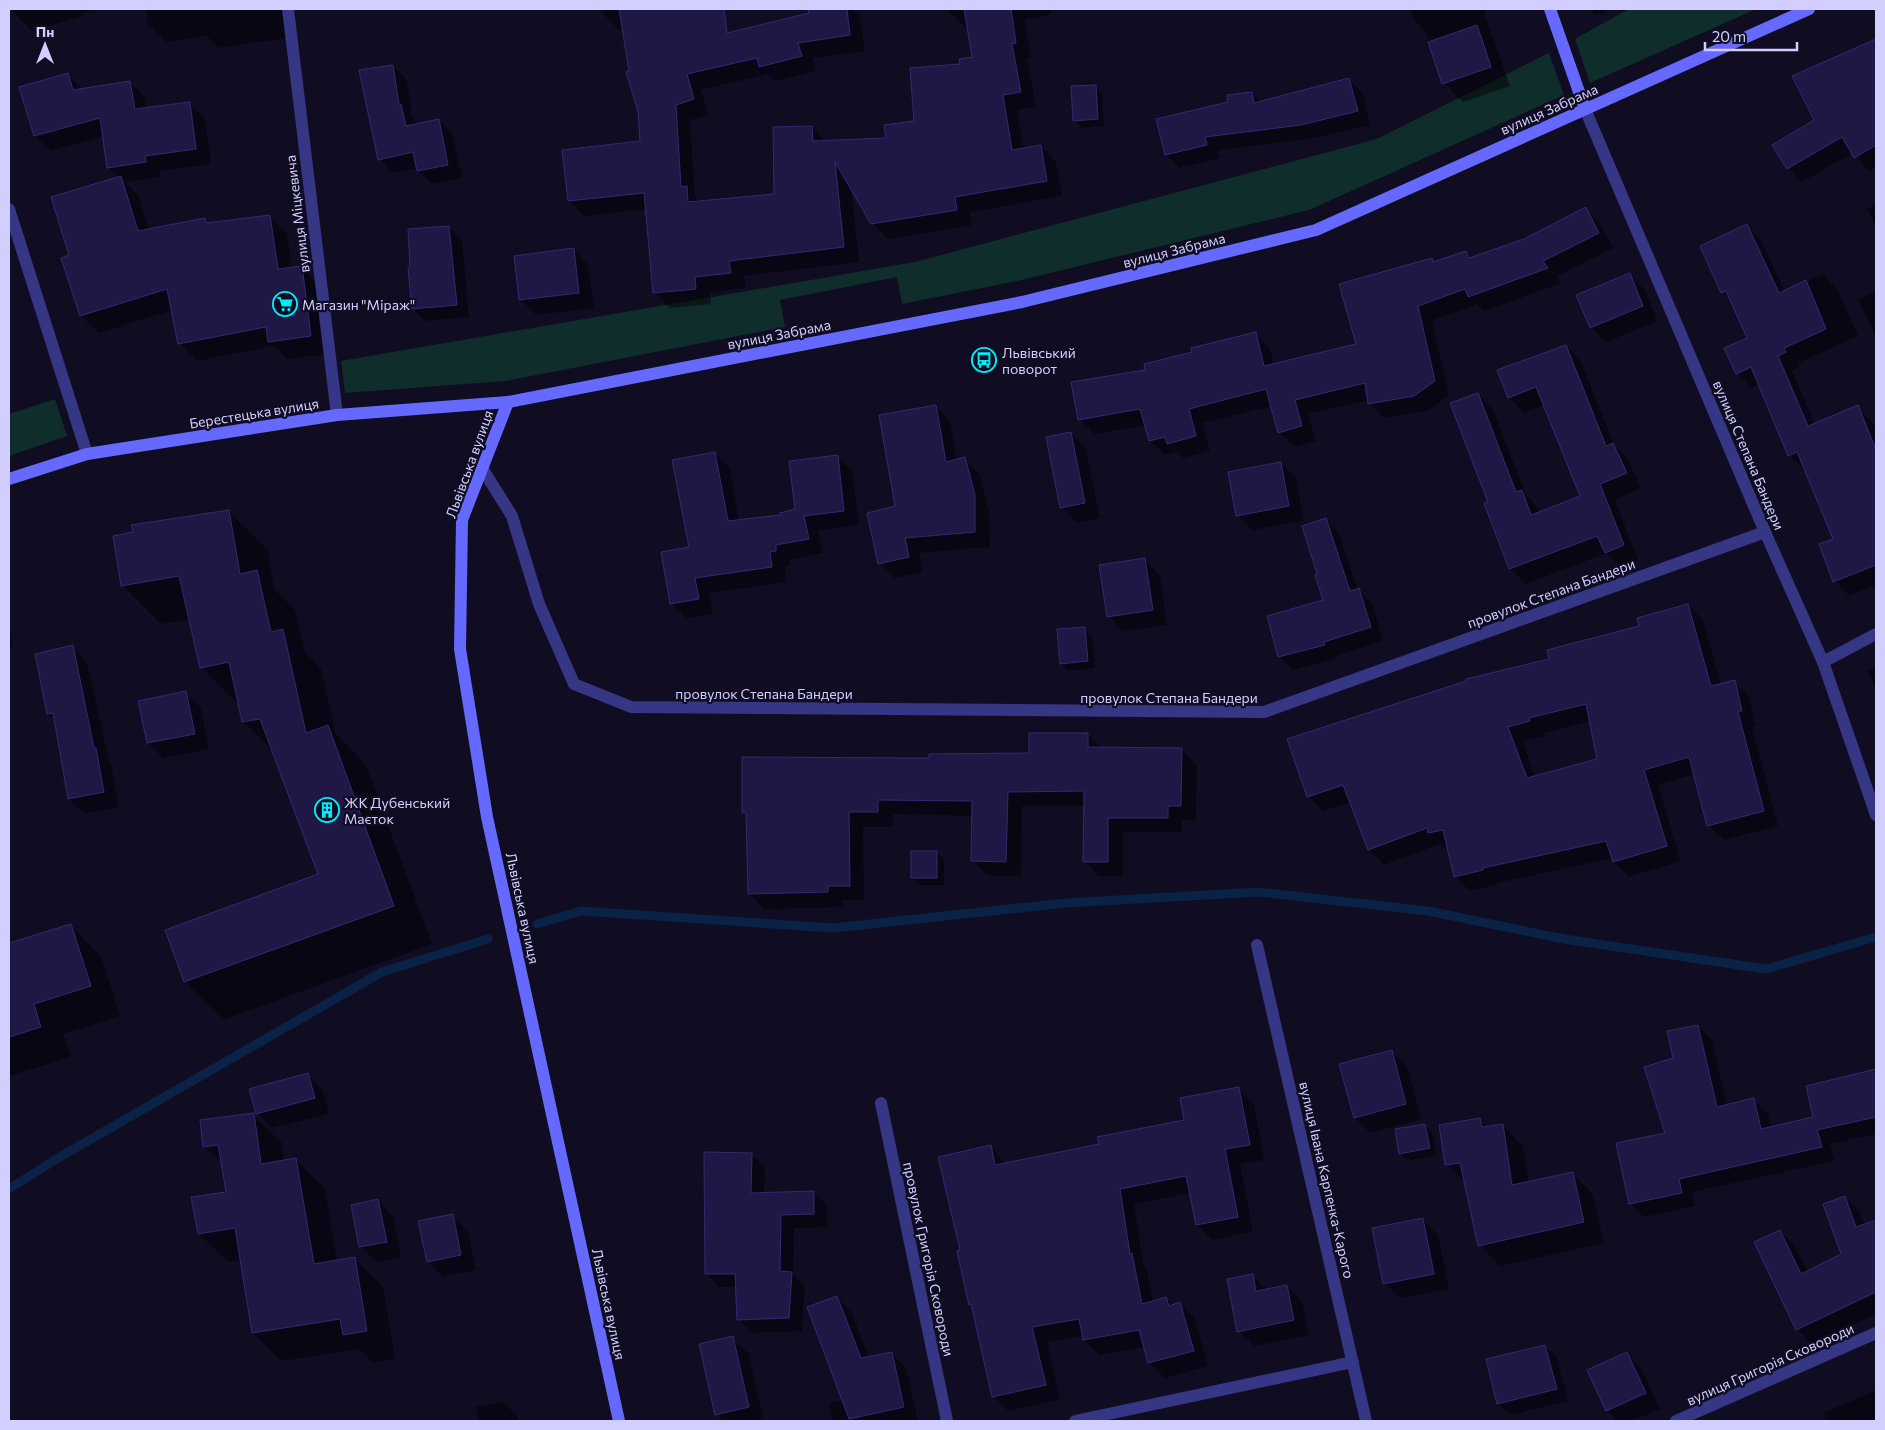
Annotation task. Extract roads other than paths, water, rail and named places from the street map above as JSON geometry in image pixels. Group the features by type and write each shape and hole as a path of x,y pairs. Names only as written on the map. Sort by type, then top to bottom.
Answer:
{"main road":[{"path":"1550,9 1585,109"},
{"name":"вулиця Забрама","path":"508,402 1022,302 1316,230 1810,9"},
{"name":"Берестецька вулиця","path":"9,479 87,454 337,415 508,402"},
{"name":"Львівська вулиця","path":"508,402 462,520 460,649 488,816 619,1421"}],"street":[{"name":"вулиця Міцкевича","path":"288,9 337,415"},
{"name":"вулиця Степана Бандери","path":"1585,109 1765,532 1823,662 1876,815"},
{"path":"9,209 87,454"},
{"name":"провулок Степана Бандери","path":"482,468 512,516 539,604 574,684 631,707 1264,712 1765,532"},
{"path":"1823,662 1876,634"},
{"name":"вулиця Івана Карпенка-Карого","path":"1257,945 1366,1421"},
{"name":"провулок Григорія Сковороди","path":"881,1102 947,1421"},
{"name":"вулиця Григорія Сковороди","path":"1676,1421 1876,1333"},
{"path":"1075,1421 1353,1362"}],"waterway":[{"path":"537,924 581,911 833,928 1066,903 1259,892 1428,911 1564,939 1766,969 1876,937"},
{"path":"9,1189 58,1158 382,972 488,939"}],"place":[{"name":"Магазин \"Міраж\"","path":"285,304"},
{"name":"Львівський поворот","path":"984,360"},
{"name":"ЖК Дубенський Маєток","path":"327,810"}]}
